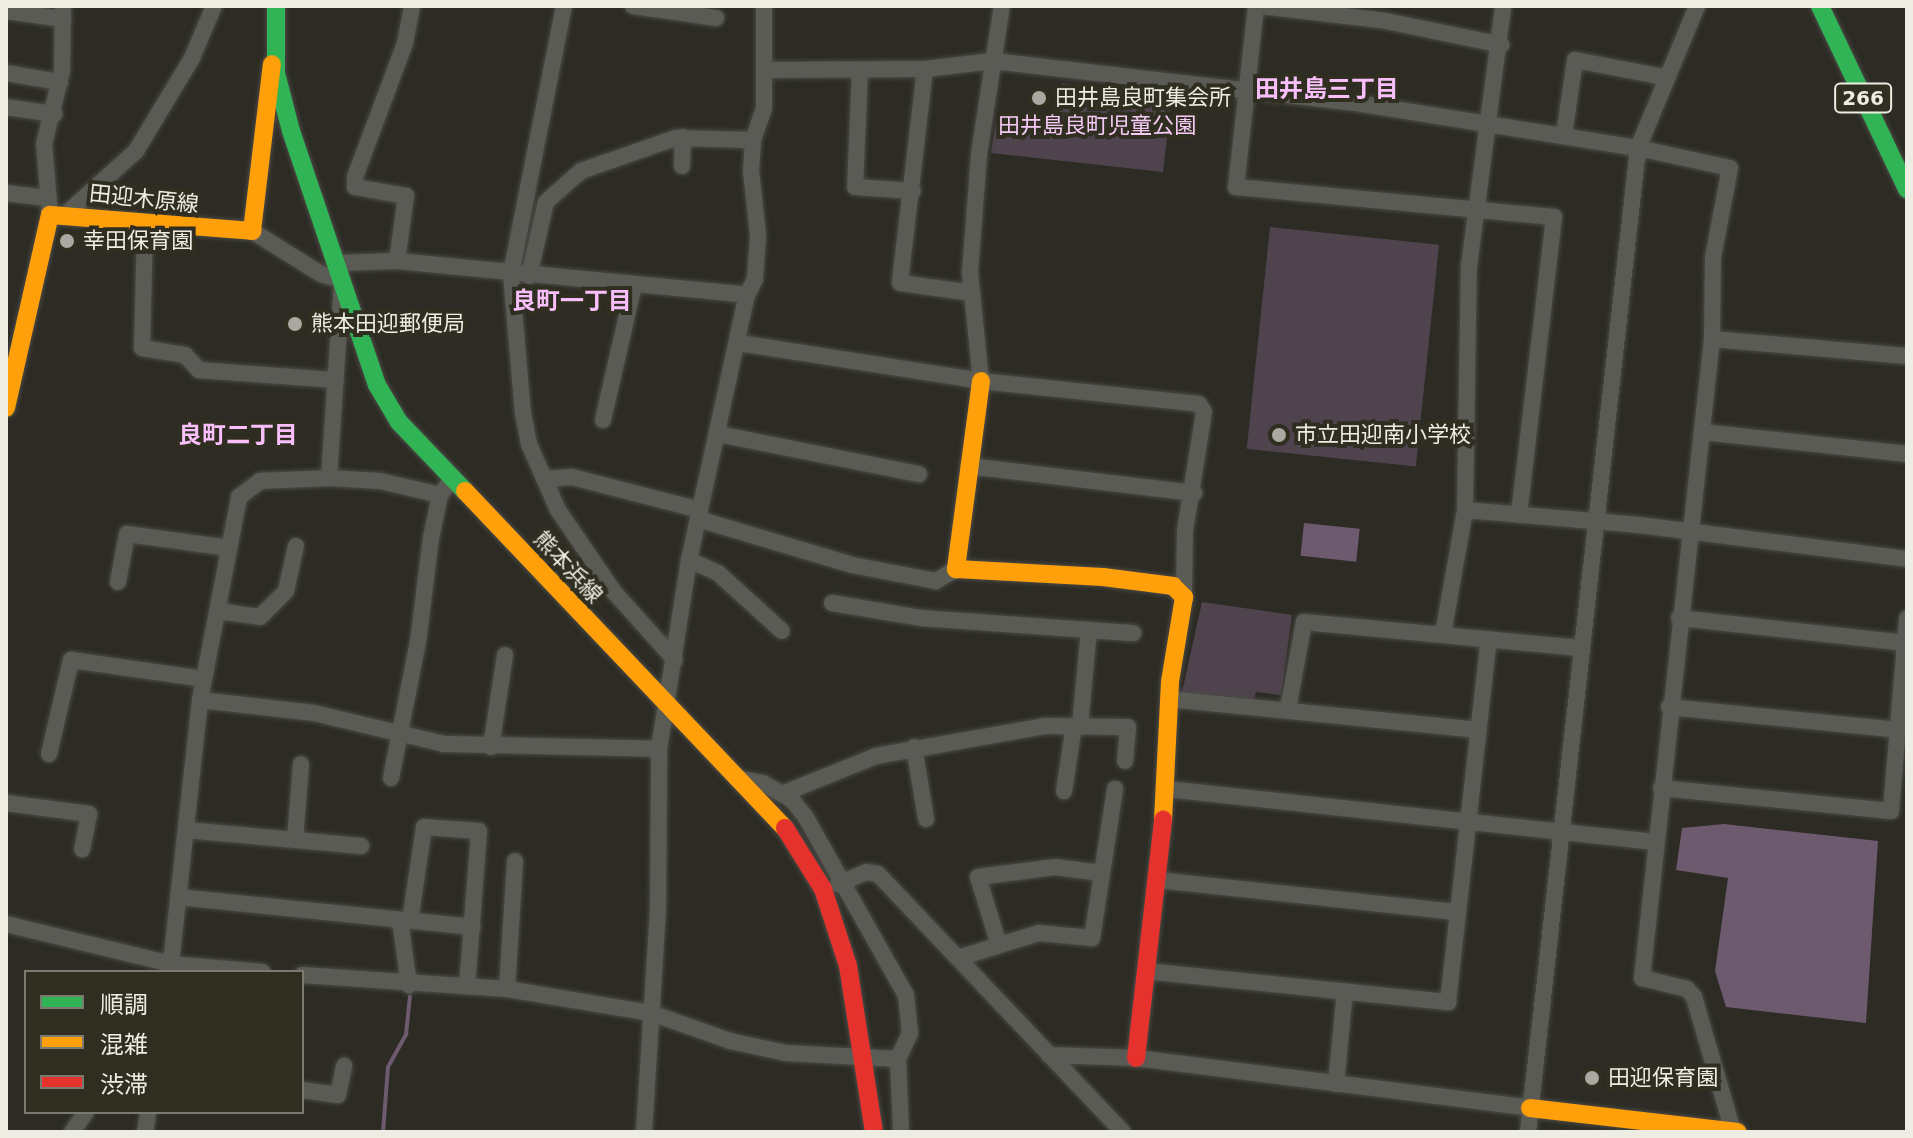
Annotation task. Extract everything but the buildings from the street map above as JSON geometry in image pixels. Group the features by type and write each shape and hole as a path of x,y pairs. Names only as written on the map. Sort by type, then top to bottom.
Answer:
{"main road":[{"name":"熊本浜線","path":"276,6 274,54 291,131 377,385 399,422 741,779 796,843 823,889 848,966 874,1132"},
{"name":"266","path":"1820,6 1907,189"},
{"path":"252,231 265,93 274,54"},
{"name":"田迎木原線","path":"53,209 145,226 252,231"},
{"path":"6,408 37,255 53,209"},
{"path":"981,381 956,569 1103,577 1173,586 1184,597 1169,699 1167,789 1136,1058"},
{"path":"1530,1108 1735,1132"}],"street":[{"path":"53,209 136,151 192,58 214,6"},
{"path":"397,261 406,196 355,187 355,177 405,43 412,6"},
{"path":"564,6 511,274 523,413 544,479 558,510 614,592 675,660"},
{"path":"633,6 716,18"},
{"path":"644,1132 662,792 659,749 669,706 689,560 739,343 747,295 755,279 758,235 753,140 764,108 764,6"},
{"path":"981,381 972,293 979,154 1002,6"},
{"path":"1502,45 1386,21 1258,6 1236,187 1480,206 1554,217 1519,515"},
{"path":"1443,634 1465,510 1469,266 1502,45 1503,6"},
{"path":"1528,1132 1638,148 1664,77 1697,6"},
{"path":"6,11 63,13 60,82 44,144 53,209"},
{"path":"1564,135 1575,60 1664,77"},
{"path":"766,70 925,69 993,61 1490,123 1638,148 1730,168 1713,257 1712,339 1669,707 1642,978 1687,989 1694,997 1735,1132"},
{"path":"925,69 900,283 972,293"},
{"path":"860,70 855,187 913,191"},
{"path":"6,73 60,82"},
{"path":"6,107 54,114"},
{"path":"529,276 540,216 558,188 607,159 683,137 753,140"},
{"path":"682,166 683,137"},
{"path":"6,193 53,209"},
{"path":"145,226 142,348 185,355 199,370 336,380"},
{"path":"252,231 321,274 397,261 747,295"},
{"path":"329,478 340,271"},
{"path":"603,420 634,285"},
{"path":"1712,339 1907,356"},
{"path":"739,343 981,381 1199,404 1204,412 1194,493 1185,530 1184,597"},
{"path":"1702,432 1907,454"},
{"path":"718,434 919,474"},
{"path":"968,466 1194,493"},
{"path":"544,479 572,477 880,570 936,581 956,569"},
{"path":"171,968 200,700 239,497 247,486 277,478 380,481 440,495"},
{"path":"391,778 440,495 452,479"},
{"path":"1465,510 1597,522 1907,559"},
{"path":"118,582 127,534 229,548"},
{"path":"218,611 260,617 286,591 296,546"},
{"path":"689,560 718,573 782,631"},
{"path":"832,603 922,618 1133,633"},
{"path":"1679,618 1905,643"},
{"path":"1661,788 1885,814 1891,811 1907,619"},
{"path":"1288,709 1304,622 1580,648"},
{"path":"1064,791 1077,726 1089,629"},
{"path":"1146,971 1448,1002 1489,639"},
{"path":"491,747 505,655"},
{"path":"49,754 71,660 204,679"},
{"path":"1169,699 1478,730"},
{"path":"200,700 314,713 400,735 491,747 659,749"},
{"path":"1669,707 1898,730"},
{"path":"782,794 838,769 914,747 1044,726 1128,727 1125,761"},
{"path":"914,747 926,819"},
{"path":"295,840 301,764"},
{"path":"741,779 782,794 805,816 845,882 906,995 910,1033 898,1059 901,1132"},
{"path":"958,958 1039,933 1092,938 1115,789"},
{"path":"1167,789 1655,842"},
{"path":"6,803 89,814 82,849"},
{"path":"409,985 405,920 424,827 479,831 467,987"},
{"path":"186,830 361,846"},
{"path":"507,989 515,861"},
{"path":"999,945 978,877 1055,867 1102,873"},
{"path":"823,889 866,872 878,874 1123,1132"},
{"path":"1157,880 1457,912"},
{"path":"178,897 472,927"},
{"path":"6,924 171,968 217,970"},
{"path":"304,975 409,985 507,989 651,1013 730,1041 862,1061 898,1059"},
{"path":"1336,1084 1345,991"},
{"path":"1049,1055 1136,1058 1530,1108"},
{"path":"304,1090 338,1095 344,1066"},
{"path":"72,1132 85,1114"}],"green space":[{"name":"田井島良町児童公園","path":"1062,83 1172,96 1163,172 991,153 997,114 1057,121"},
{"path":"1270,227 1439,245 1416,467 1247,449"},
{"path":"1202,602 1292,615 1281,695 1256,692 1254,699 1182,692"}],"shaded area":[{"path":"1304,523 1360,529 1356,562 1301,556"},
{"path":"1724,824 1878,841 1866,1023 1726,1007 1715,971 1728,878 1676,870 1682,828"}],"waterway":[{"path":"383,1132 388,1067 406,1034 410,996"}],"traffic: fast":[{"path":"276,6 276,73 291,131 377,385 399,422 465,491"},
{"path":"1820,6 1907,189"}],"traffic: slow":[{"path":"6,408 50,215 252,231 272,64"},
{"path":"981,381 956,569 1103,577 1173,586 1184,597 1170,682 1163,820"},
{"path":"465,491 785,828"},
{"path":"1530,1108 1738,1132"}],"traffic: jam":[{"path":"1136,1058 1163,820"},
{"path":"785,828 823,889 848,966 874,1132"}],"place":[{"name":"田井島良町集会所","path":"1039,98"},
{"name":"幸田保育園","path":"67,241"},
{"name":"熊本田迎郵便局","path":"295,324"},
{"name":"市立田迎南小学校","path":"1279,435"},
{"name":"田迎保育園","path":"1592,1078"}],"district":[{"name":"田井島三丁目","path":"1327,90"},
{"name":"良町一丁目","path":"572,302"},
{"name":"良町二丁目","path":"238,436"}]}
